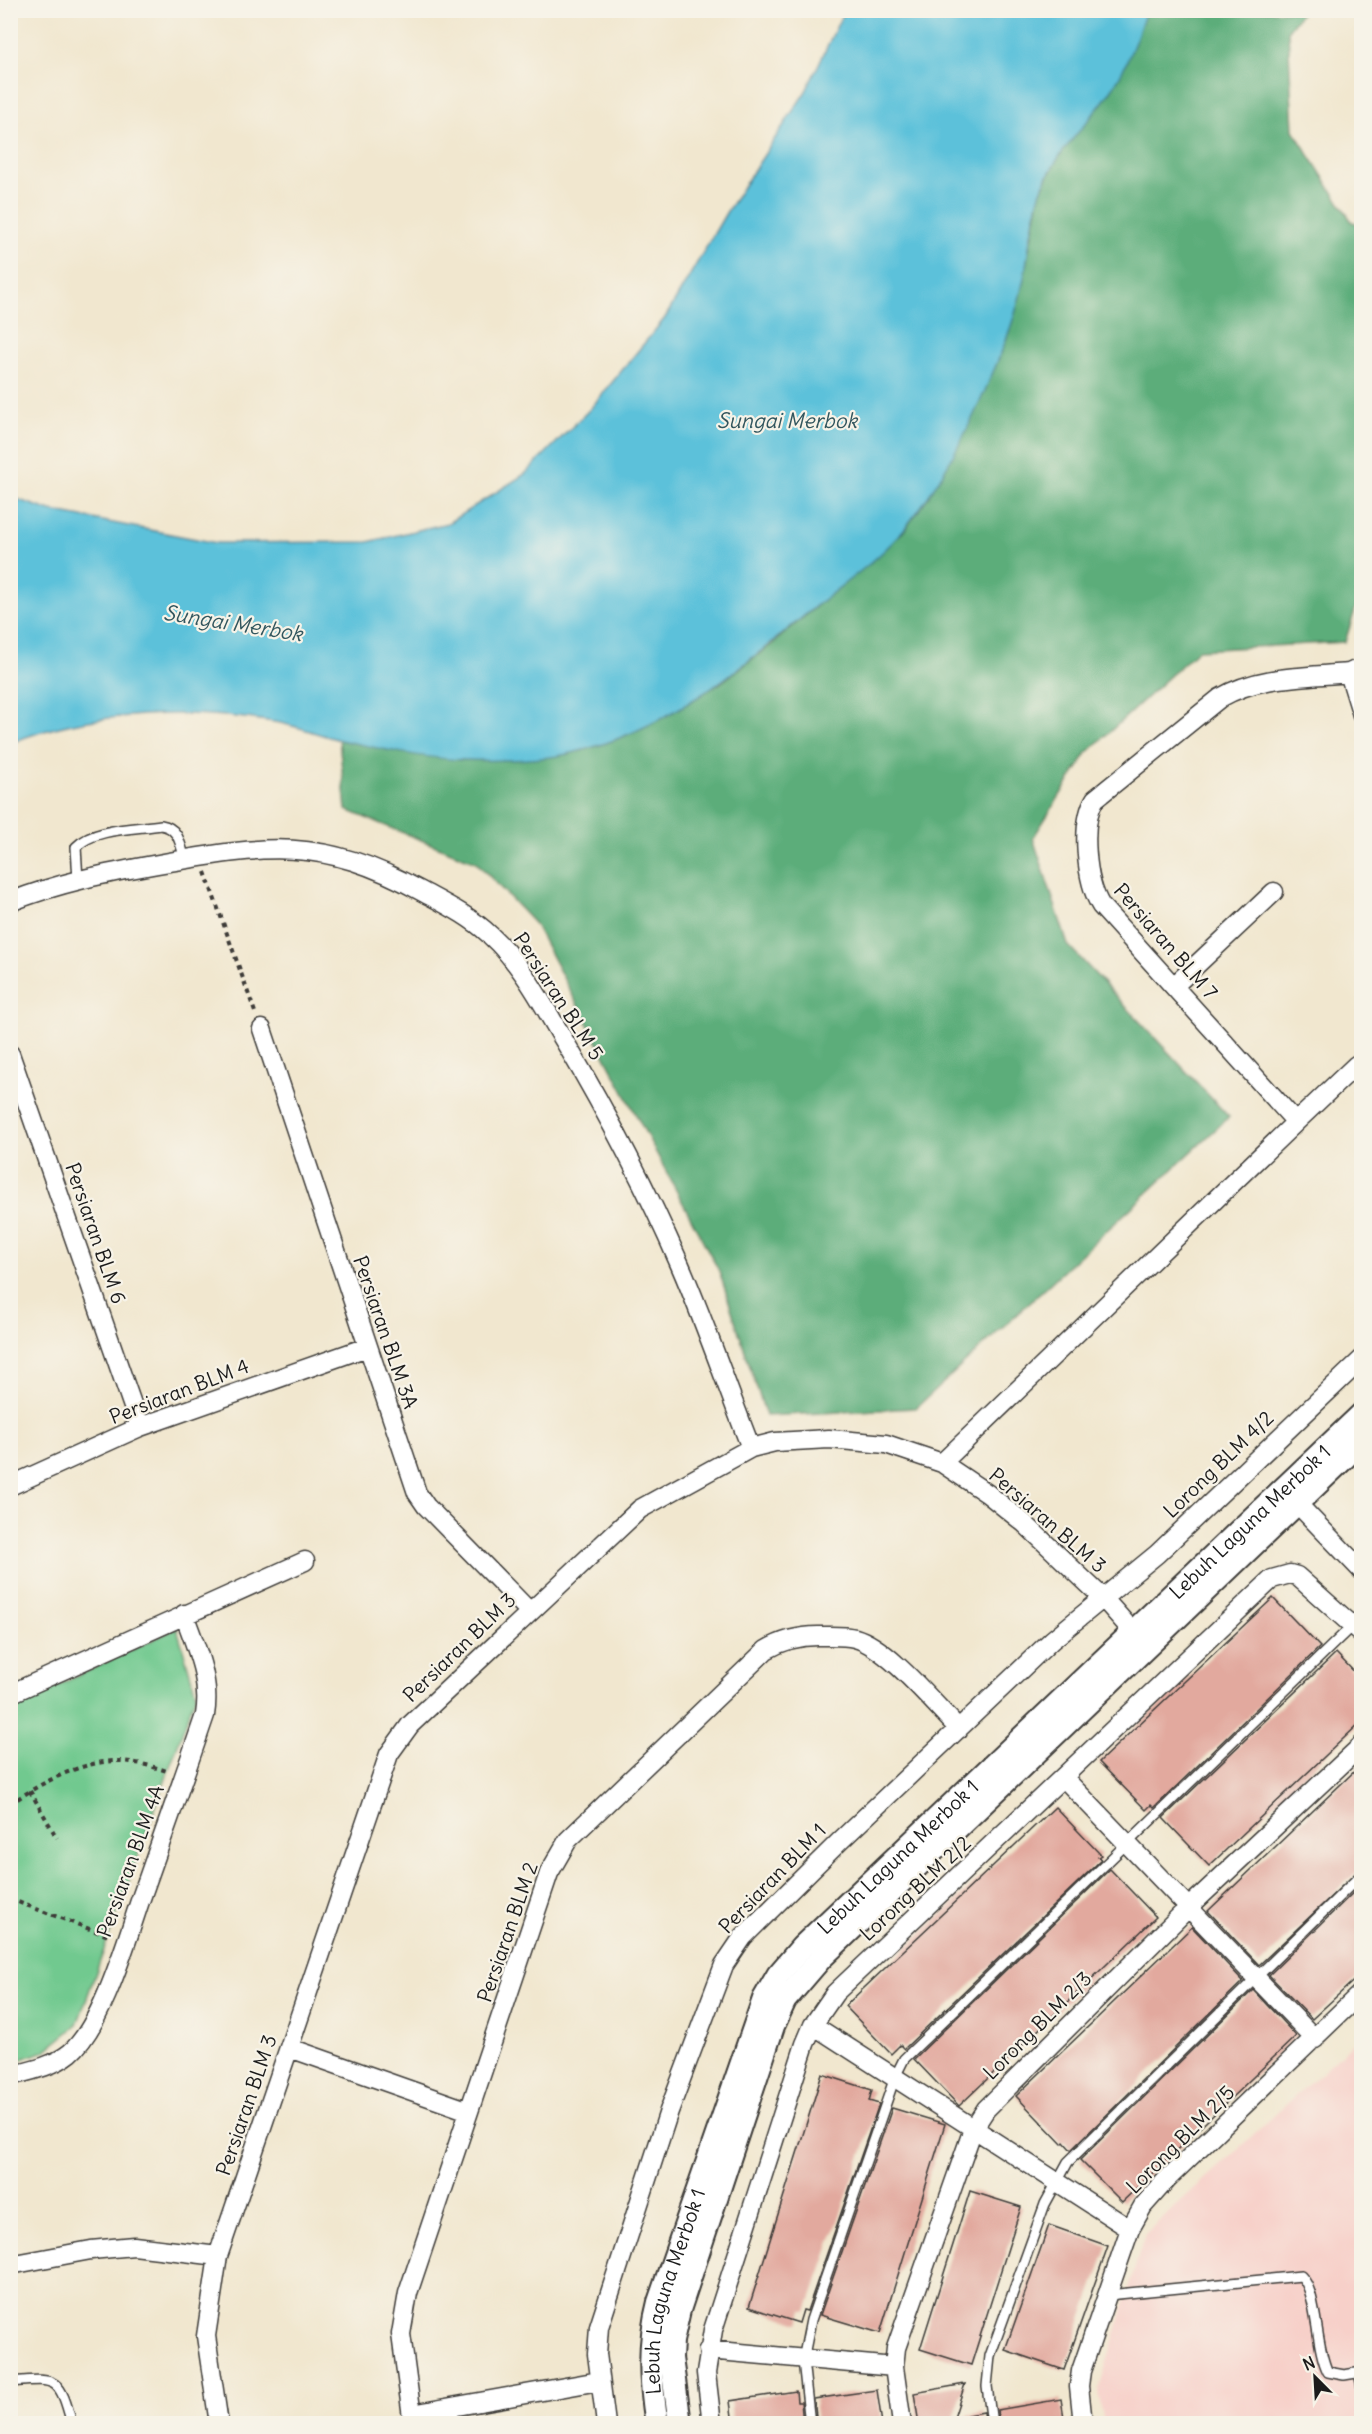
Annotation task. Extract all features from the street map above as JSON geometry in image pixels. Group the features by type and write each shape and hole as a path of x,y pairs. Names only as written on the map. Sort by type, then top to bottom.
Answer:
{"street":[{"path":"1355,670 1362,715"},
{"name":"Persiaran BLM 7","path":"1296,1122 1110,918 1096,898 1089,871 1089,809 1104,792 1233,690 1269,681 1355,670"},
{"name":"Persiaran BLM 5","path":"10,902 78,879 231,851 279,848 330,853 392,875 465,916 489,933 510,955 579,1065 644,1189 680,1264 751,1448"},
{"path":"1174,986 1274,892"},
{"name":"Persiaran BLM 3A","path":"262,1029 417,1493 434,1514 530,1611"},
{"name":"Persiaran BLM 6","path":"10,1054 140,1427"},
{"path":"942,1463 1356,1065"},
{"name":"Persiaran BLM 4","path":"10,1486 140,1427 367,1347"},
{"name":"Lorong BLM 4/2","path":"1103,1598 1157,1554 1362,1359"},
{"name":"Lebuh Laguna Merbok 1","path":"680,2424 671,2358 672,2341 679,2310 721,2186 751,2086 785,2000 821,1958 1148,1648 1290,1496 1362,1414"},
{"name":"Persiaran BLM 3","path":"219,2424 206,2336 218,2256 389,1754 410,1725 640,1509 751,1448 805,1440 857,1441 903,1448 942,1463 1016,1516 1103,1598 1148,1648"},
{"name":"Lebuh Laguna Merbok 1","path":"657,2424 650,2358 659,2302 764,1999 778,1975 802,1947 1132,1631 1290,1496 1362,1441"},
{"path":"1290,1496 1362,1571"},
{"path":"10,1694 305,1561"},
{"name":"Lorong BLM 2/2","path":"712,2424 706,2391 708,2350 719,2309 813,2025 836,1993 1272,1579 1290,1574 1297,1576 1357,1629"},
{"name":"Persiaran BLM 1","path":"606,2424 597,2342 599,2328 669,2111 731,1952 840,1840 1078,1616 1103,1598"},
{"name":"Persiaran BLM 4A","path":"10,2076 59,2060 71,2052 84,2037 94,2022 125,1942 205,1715 208,1697 205,1673 184,1614"},
{"name":"Persiaran BLM 2","path":"412,2419 401,2334 402,2316 549,1873 568,1840 766,1650 778,1643 807,1636 855,1638 882,1653 959,1729"},
{"name":"Lorong BLM 2/3","path":"902,2424 894,2367 902,2328 973,2129 986,2109 1021,2071 1188,1908 1362,1745"},
{"path":"1064,1778 1315,2039"},
{"name":"Lorong BLM 2/5","path":"1083,2424 1079,2386 1082,2371 1130,2229 1143,2206 1167,2179 1362,1992"},
{"path":"813,2025 1054,2183 1130,2229"},
{"path":"290,2048 469,2112"},
{"path":"10,2265 91,2250 134,2246 218,2256"},
{"path":"708,2350 803,2361 894,2367"},
{"path":"412,2419 600,2381"}],"lane":[{"path":"78,879 76,847 82,840 101,834 161,825 171,827 192,858"},
{"path":"810,2424 803,2361 811,2320 895,2077 904,2059 1127,1844 1357,1629"},
{"path":"992,2424 987,2386 990,2356 1054,2183 1068,2162 1362,1874"},
{"path":"1108,2295 1301,2276 1308,2286 1319,2345 1328,2372 1344,2375 1360,2372 1362,2388"},
{"path":"10,2382 47,2379 54,2381 65,2398 72,2424"}],"path":[{"path":"192,858 262,1029"},
{"path":"10,1804 30,1791 88,1767 116,1761 140,1763 184,1776"},
{"path":"30,1791 57,1838"},
{"path":"10,1899 125,1942"}],"shaded area":[{"path":"1361,2036 1361,2423 1104,2423 1098,2392 1145,2234"}],"green space":[{"path":"1146,11 1303,11 1288,30 1293,130 1352,222 1361,224 1362,588 1345,642 1198,650 1087,753 1033,838 1068,945 1229,1117 916,1408 766,1416 719,1271 534,923 476,862 346,810 339,740 412,754 463,760 515,759 569,754 667,714 719,684 771,645 903,532 928,497 969,423 1002,351 1022,286 1040,193 1059,155 1116,82"},
{"path":"177,1628 196,1694 77,2025 45,2051 11,2063 11,1708"}],"water":[{"name":"Sungai Merbok","path":"844,11 1146,11 1129,57 1116,83 1056,161 1041,191 1017,308 1000,356 973,417 941,476 918,512 895,540 872,561 729,676 700,696 638,730 572,753 518,760 448,759 370,747 280,723 248,718 179,714 108,718 41,732 11,743 11,497 51,511 217,543 368,542 448,523 525,474 591,408 665,318 726,213 806,91"}],"building":[{"path":"1273,1598 1320,1647 1154,1808 1151,1805 1146,1810 1099,1762"},
{"path":"1336,1653 1362,1680 1362,1721 1209,1866 1163,1818"},
{"path":"1362,1764 1362,1867 1259,1965 1208,1911"},
{"path":"1055,1807 1101,1855 1098,1857 1101,1860 904,2049 900,2045 891,2054 845,2006"},
{"path":"1110,1869 1156,1917 959,2106 914,2059"},
{"path":"1362,1884 1362,1973 1312,2019 1269,1975"},
{"path":"1192,1927 1243,1981 1071,2150 1064,2142 1062,2144 1016,2096"},
{"path":"1253,1990 1296,2036 1122,2202 1080,2160"},
{"path":"822,2074 872,2090 869,2101 879,2104 807,2311 803,2310 799,2323 749,2307"},
{"path":"892,2108 945,2124 880,2333 820,2315"},
{"path":"970,2191 1021,2207 971,2365 920,2349"},
{"path":"1049,2225 1108,2246 1064,2370 1005,2350"},
{"path":"965,2384 952,2424 919,2424 914,2393"},
{"path":"877,2390 882,2424 817,2424 814,2399"},
{"path":"796,2391 797,2402 801,2402 803,2424 733,2424 730,2401"},
{"path":"1061,2399 1065,2424 999,2424 997,2410"},
{"path":"984,2412 985,2424 968,2424 967,2415"}]}
